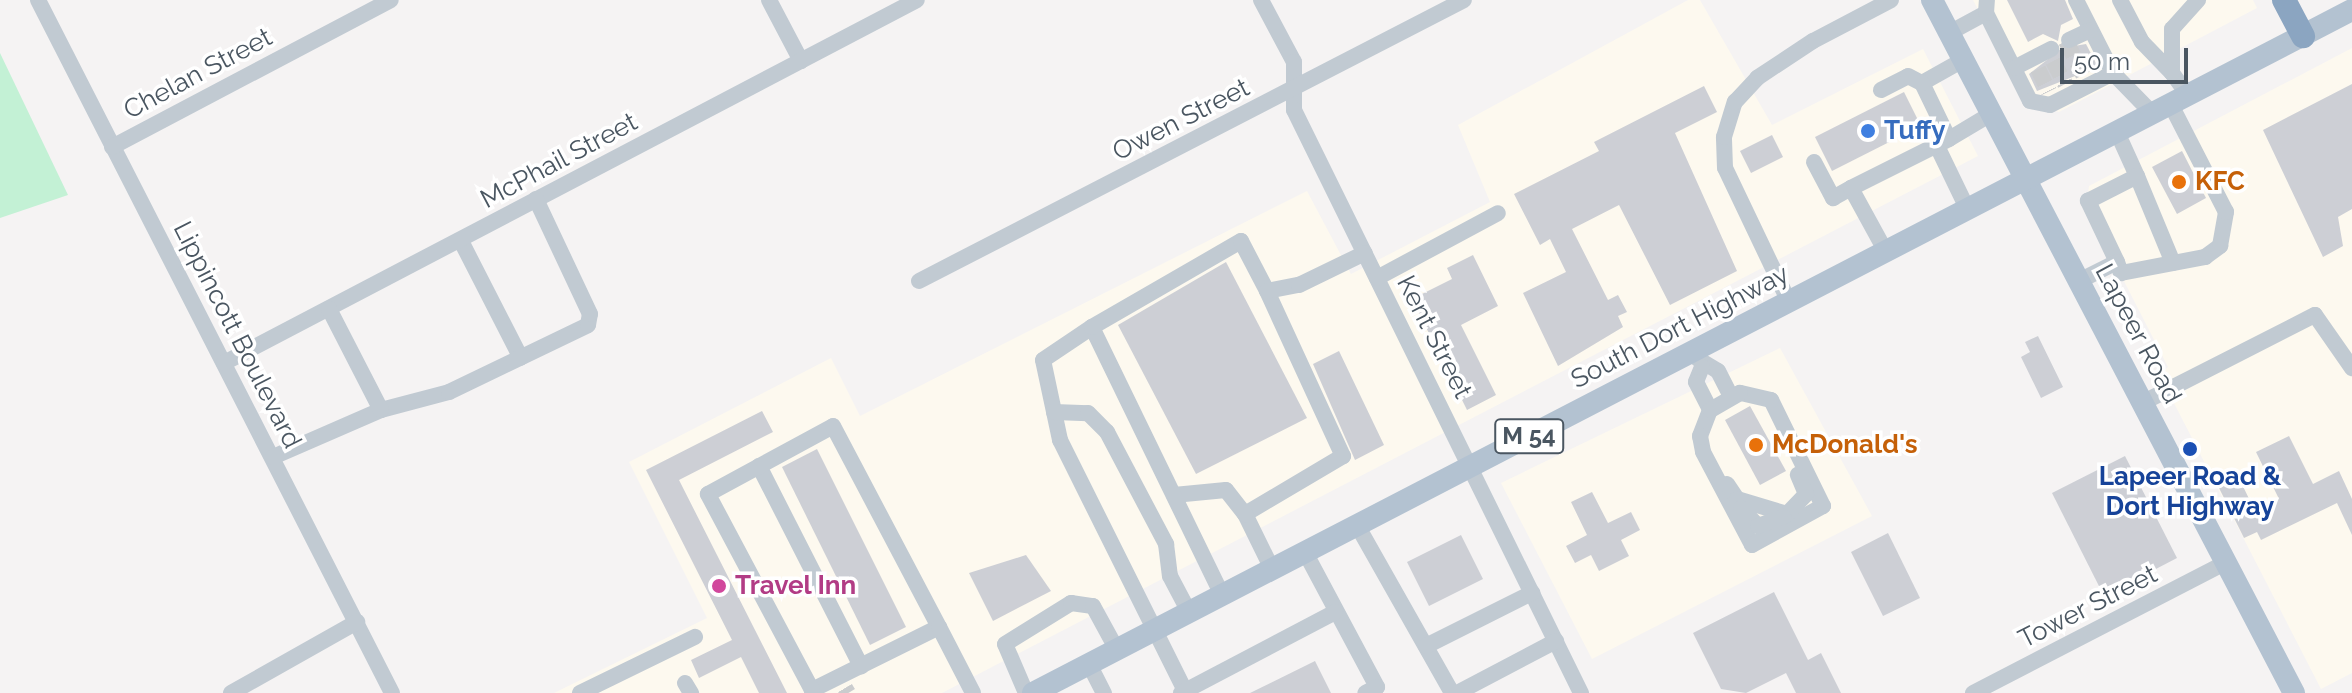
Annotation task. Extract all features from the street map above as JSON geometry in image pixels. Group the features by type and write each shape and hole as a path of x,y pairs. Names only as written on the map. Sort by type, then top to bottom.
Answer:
{"highway":[{"path":"2284,0 2303,36"}],"main road":[{"name":"Lapeer Road","path":"1932,0 2294,693"},
{"name":"South Dort Highway","path":"1033,693 1469,468 1698,360 1789,302 2352,10"}],"street":[{"name":"Lippincott Boulevard","path":"38,0 392,693"},
{"name":"Chelan Street","path":"112,147 391,0"},
{"path":"769,0 801,61"},
{"name":"McPhail Street","path":"224,363 917,0"},
{"name":"Kent Street","path":"1261,0 1294,62 1294,110 1581,693"},
{"name":"Owen Street","path":"919,281 1464,0"},
{"path":"1789,302 1725,168 1724,137 1735,102 1757,78 1813,41 1891,0"},
{"path":"2076,0 2113,73 2171,105"},
{"path":"2120,0 2142,42 2172,73"},
{"path":"2142,42 2172,29 2198,0"},
{"path":"1949,33 1987,6 2030,101 2113,73"},
{"path":"2137,176 2088,201 2121,273 2205,257 2229,227 2171,105 2172,29"},
{"path":"2069,40 2090,30"},
{"path":"2014,68 2044,58"},
{"path":"1922,83 1963,60"},
{"path":"1881,90 1908,76 1922,83 1968,210"},
{"path":"1814,162 1833,198 1991,114"},
{"path":"2117,132 2173,263"},
{"path":"1851,188 1886,252"},
{"path":"273,457 381,410 449,392 588,325 590,314 536,199"},
{"path":"1377,278 1498,213"},
{"path":"461,241 521,358"},
{"path":"1245,514 1343,456 1241,241 1092,327 1043,360 1060,440 1183,692 1335,612"},
{"path":"1267,291 1299,285 1365,253"},
{"path":"2079,281 2117,262"},
{"path":"329,309 381,410"},
{"path":"2142,403 2315,315 2352,368"},
{"path":"1092,327 1222,595"},
{"path":"1710,410 1696,382 1698,360 1718,371 1731,397"},
{"path":"1714,473 1737,499 1787,514 1806,494 1754,392"},
{"path":"1754,392 1771,400 1823,506 1752,545 1714,473 1700,436 1710,410 1731,397 1754,392"},
{"path":"1054,412 1088,413 1107,432 1166,544 1170,576 1189,612"},
{"path":"939,627 861,666 843,682 812,690 708,494 833,426 939,627 973,693"},
{"path":"759,466 861,666"},
{"path":"1174,495 1226,490 1245,514 1272,569"},
{"path":"1357,525 1455,693 1556,641"},
{"path":"1305,552 1371,690"},
{"name":"Tower Street","path":"1973,693 2225,563"},
{"path":"1426,646 1532,593"},
{"path":"1026,693 1005,644 1071,603 1093,606 1117,650"},
{"path":"231,693 357,622"},
{"path":"580,693 695,637"},
{"path":"1089,664 1104,693"}],"shaded area":[{"path":"1688,0 1700,0 1772,125 1923,49 1978,156 942,693 554,693 707,618 629,462 831,358 860,416 1307,191 1351,274 1490,202 1458,125"},
{"path":"1973,0 2253,0 2257,8 2059,112 2027,103"},
{"path":"2352,48 2352,673 2321,689 2159,374 2168,367 2086,207 2089,186"},
{"path":"1780,348 1872,516 1592,659 1501,483"}],"green space":[{"path":"0,53 68,195 0,218"}],"building":[{"path":"2007,0 2065,0 2073,19 2061,25 2058,41 2043,34 2028,42"},
{"path":"2086,44 2098,67 2037,91 2029,74 2062,48"},
{"path":"2352,84 2352,209 2338,217 2343,246 2323,257 2263,130"},
{"path":"1704,86 1717,112 1675,133 1737,271 1670,305 1619,205 1572,229 1608,300 1618,295 1627,312 1618,316 1623,327 1558,366 1523,293 1566,272 1550,239 1540,245 1514,194 1599,151 1594,142"},
{"name":"Tuffy","path":"1904,92 1921,126 1832,171 1815,137"},
{"path":"1772,135 1783,157 1751,173 1740,151"},
{"name":"KFC","path":"2182,151 2206,198 2177,214 2152,167"},
{"path":"1473,255 1498,306 1461,325 1496,395 1467,410 1412,299 1452,279 1447,268"},
{"path":"1226,262 1307,418 1196,474 1118,325"},
{"path":"2038,336 2063,387 2041,398 2021,357 2030,352 2025,342"},
{"path":"1339,351 1384,445 1355,460 1313,364"},
{"name":"McDonald's","path":"1750,406 1786,471 1760,485 1725,420"},
{"name":"Travel Inn","path":"762,411 773,432 679,480 787,693 759,693 741,657 699,678 691,660 732,640 646,470"},
{"path":"2289,436 2313,484 2339,471 2352,499 2352,535 2337,503 2261,540 2257,532 2244,538 2217,484 2237,474 2255,511 2279,499 2256,452"},
{"path":"817,449 906,627 870,645 782,467"},
{"path":"2125,456 2177,558 2104,596 2052,493"},
{"path":"1592,492 1608,523 1631,512 1640,530 1621,540 1629,556 1599,571 1591,555 1575,563 1566,546 1587,535 1571,502"},
{"path":"1888,533 1920,598 1883,616 1851,552"},
{"path":"1461,535 1483,579 1429,606 1407,562"},
{"path":"1026,555 1051,591 993,621 969,573"},
{"path":"1774,592 1808,660 1821,653 1841,693 1796,693 1786,673 1746,693 1721,689 1693,633"},
{"path":"1315,661 1331,693 1250,693"}],"tunnel":[{"path":"2066,41 2083,75"},
{"path":"2053,61 2065,84"},
{"path":"2038,69 2049,92"},
{"path":"845,688 848,693"}],"place":[{"name":"Tuffy","path":"1868,131"},
{"name":"KFC","path":"2179,182"},
{"name":"McDonald's","path":"1756,445"},
{"name":"Lapeer Road & Dort Highway","path":"2190,449"},
{"name":"Travel Inn","path":"719,586"}]}
